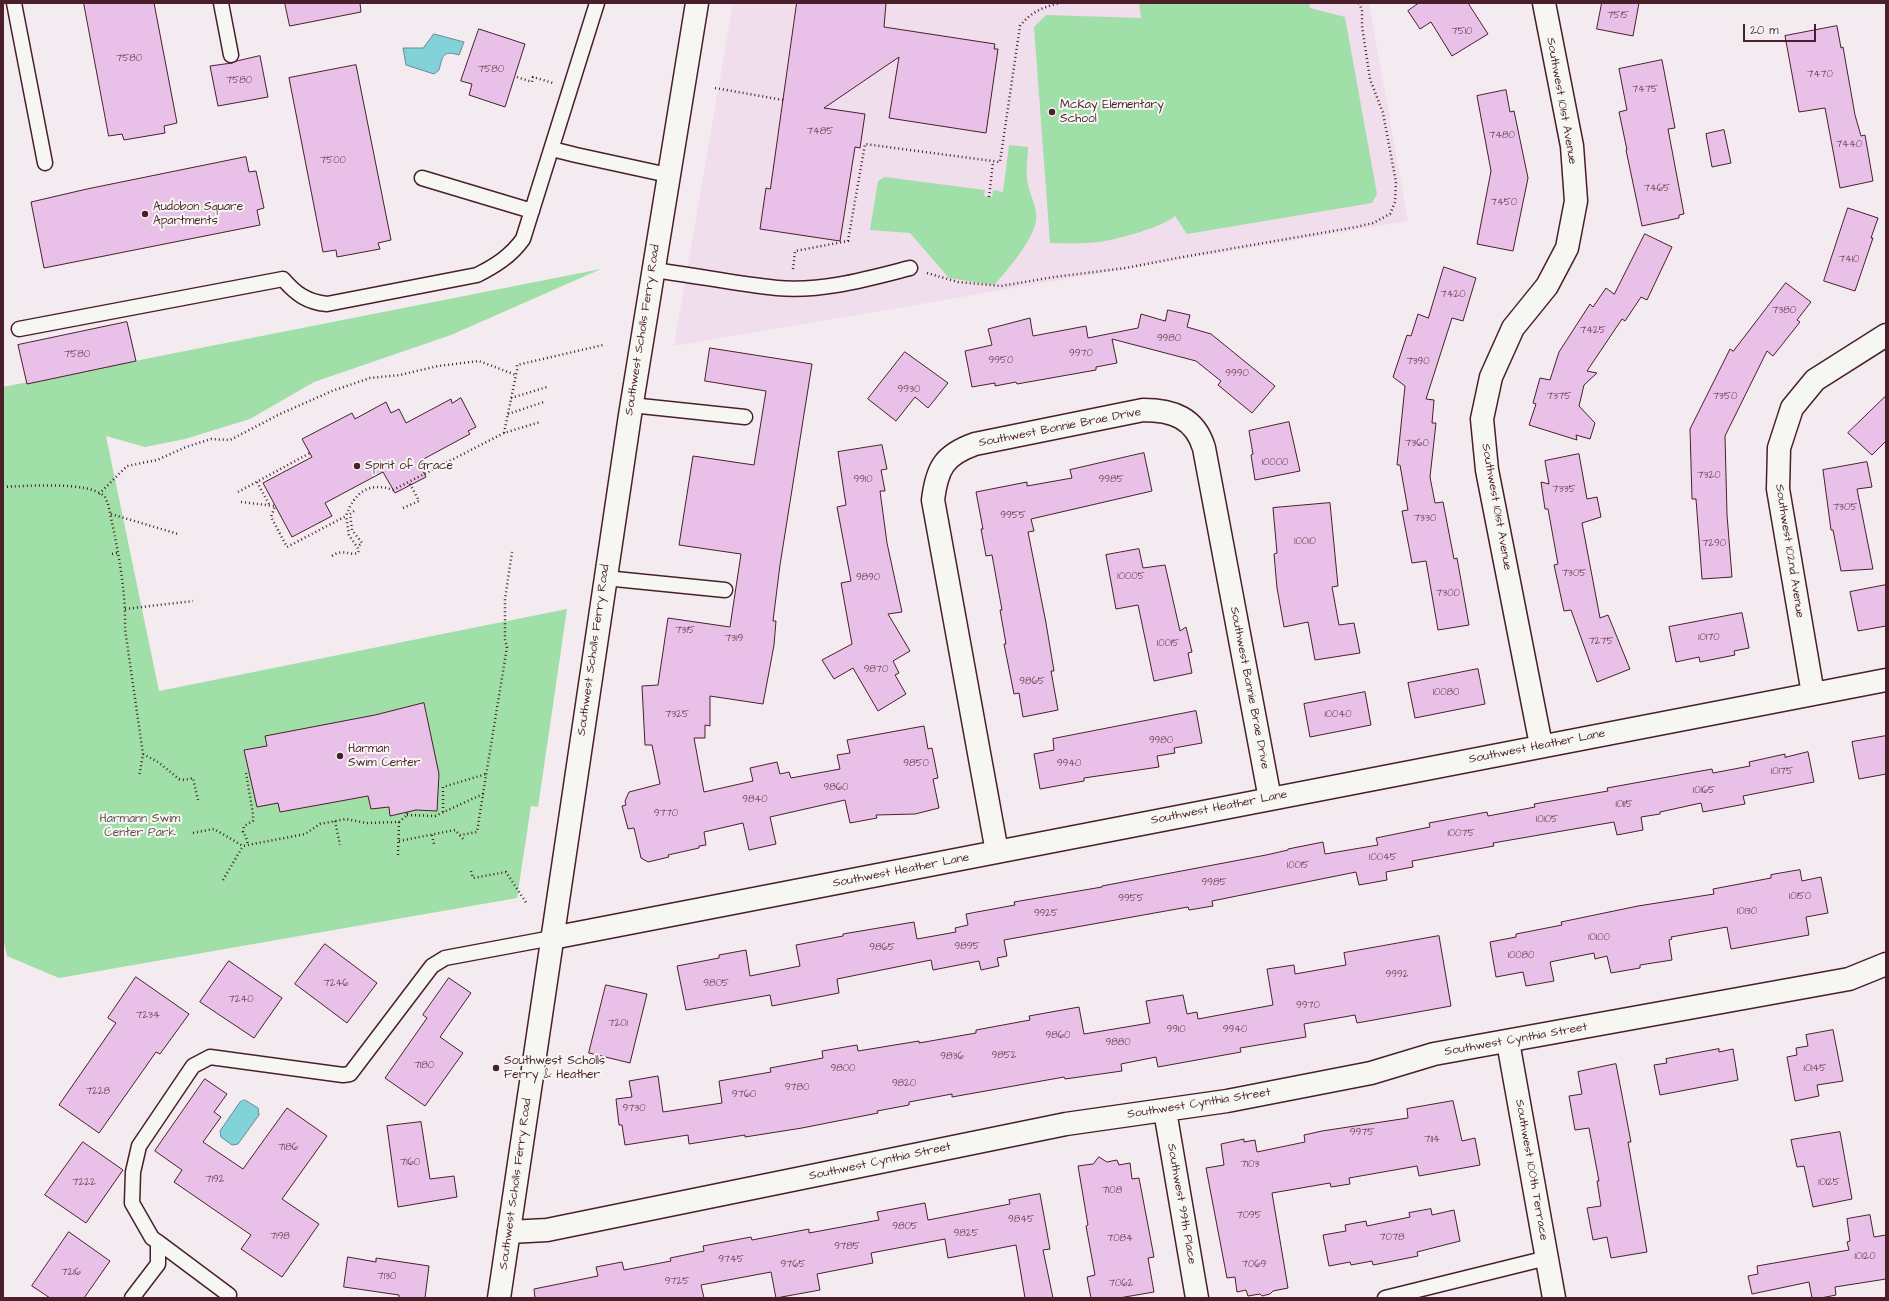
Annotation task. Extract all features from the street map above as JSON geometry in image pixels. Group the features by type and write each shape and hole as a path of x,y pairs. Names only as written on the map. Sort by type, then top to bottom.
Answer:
{"street":[{"name":"Southwest Scholls Ferry Road","path":"499,1298 631,405 697,3"},
{"name":"Southwest 101st Avenue","path":"1541,745 1487,470 1482,420 1491,377 1512,328 1547,286 1567,248 1576,201 1572,146 1544,3"},
{"name":"Southwest 102nd Avenue","path":"1813,694 1778,489 1779,448 1792,408 1815,380 1886,335"},
{"name":"Southwest Bonnie Brae Drive","path":"997,852 932,500 939,469 950,456 975,444 1143,410 1171,412 1183,418 1200,436 1206,456 1270,799"},
{"name":"Southwest Heather Lane","path":"552,938 1541,745 1886,680"},
{"name":"Southwest Cynthia Street","path":"509,1232 547,1230 1066,1124 1165,1111 1371,1073 1434,1054 1508,1042 1848,979 1886,964"},
{"name":"Southwest 100th Terrace","path":"1508,1042 1554,1298"},
{"name":"Southwest 99th Place","path":"1165,1111 1197,1298"}],"lane":[{"path":"14,3 45,163"},
{"path":"221,3 231,55"},
{"path":"20,329 283,279 292,290 302,298 313,303 327,304 477,275 492,268 517,247 523,239 597,3"},
{"path":"552,149 576,156 668,175"},
{"path":"422,178 532,211"},
{"path":"653,270 778,288 791,288 829,287 910,268"},
{"path":"631,405 745,417"},
{"path":"605,578 725,590"},
{"path":"229,1295 152,1238 132,1203 133,1172 139,1146 193,1066 210,1057 342,1075 350,1074 432,966 445,958 552,938"},
{"path":"132,1298 158,1264 158,1242"},
{"path":"1385,1298 1547,1258"}],"path":[{"path":"791,288 795,251 848,241 865,144 1000,162 1020,26 1028,16 1047,6 1060,3"},
{"path":"910,268 958,282 1001,286 1054,277 1126,268 1356,227 1373,223 1390,214 1396,202 1394,167 1382,113 1370,79 1362,26 1362,10 1359,3"},
{"path":"517,78 532,82"},
{"path":"715,88 783,100"},
{"path":"988,197 993,162"},
{"path":"504,433 517,365 602,345"},
{"path":"100,494 127,466 157,460 186,447 211,439 230,440 280,414 320,396 370,378 400,375 438,366 479,361 516,375"},
{"path":"511,398 547,387"},
{"path":"508,414 544,402"},
{"path":"358,547 349,535 346,516 351,502 355,497 370,488 380,486 393,490 504,433 540,422"},
{"path":"238,492 310,453"},
{"path":"257,482 269,505"},
{"path":"403,508 419,501 409,482"},
{"path":"3,487 68,486 90,490 100,494 104,496 108,504 118,553 125,609 125,629 143,754 139,777"},
{"path":"241,502 275,506 270,517 287,547 346,516"},
{"path":"332,556 339,552 356,554 359,550 358,547 362,543 352,530 350,514 354,511"},
{"path":"111,514 178,534"},
{"path":"460,835 477,832 507,648 505,640 505,599 512,552"},
{"path":"112,554 118,553"},
{"path":"125,609 193,601"},
{"path":"143,754 158,762 179,779 184,780 193,778 198,800"},
{"path":"246,773 254,814 253,821 244,826 243,832 248,845"},
{"path":"443,812 444,787 486,774"},
{"path":"193,832 214,829 243,846 305,834 320,824 346,819 366,823 399,822 407,814 435,816 483,794"},
{"path":"335,821 340,845"},
{"path":"398,855 399,822"},
{"path":"399,841 455,830 465,841"},
{"path":"432,835 434,844"},
{"path":"223,880 243,846"},
{"path":"471,871 473,878 506,872 527,904"}],"shaded area":[{"name":"McKay Elementary School","path":"733,3 1369,3 1408,221 674,346"}],"green space":[{"path":"1139,3 1309,3 1310,8 1345,17 1377,194 1372,203 1187,234 1175,216 1150,229 1108,241 1088,243 1050,243 1034,27 1046,15 1141,18"},
{"path":"1009,145 1028,147 1027,178 1036,210 1036,221 1034,229 1025,246 994,285 949,278 910,233 870,230 878,181 885,177 985,190 984,196 992,197 993,190 1003,192"},
{"name":"Harmann Swim Center Park","path":"601,269 451,335 314,382 250,419 185,439 145,447 106,436 159,691 567,609 538,807 531,806 517,898 59,978 7,956 3,938 3,387"}],"water":[{"path":"434,34 464,42 459,55 449,53 444,55 439,70 434,74 406,65 403,48 423,48"},
{"path":"245,1100 258,1108 259,1115 238,1144 232,1145 221,1137 220,1131 240,1102"}],"building":[{"path":"84,3 154,3 177,123 164,126 165,133 124,140 122,134 109,136"},
{"path":"285,3 360,3 361,12 290,26"},
{"path":"797,3 886,3 884,27 995,44 994,49 998,49 986,133 889,118 899,57 824,108 865,114 860,148 855,147 840,241 760,229 766,188 770,189"},
{"path":"1419,3 1468,3 1488,34 1452,56 1431,22 1420,29 1408,11"},
{"path":"1602,3 1639,3 1633,36 1597,29"},
{"path":"1837,26 1841,48 1843,47 1855,115 1861,136 1865,135 1873,181 1840,188 1825,108 1799,112 1785,36"},
{"path":"479,29 525,44 505,107 469,95 472,84 461,81"},
{"path":"260,56 268,97 218,106 210,66 232,63"},
{"path":"1662,60 1675,128 1668,129 1684,214 1679,215 1679,218 1642,226 1619,112 1627,110 1619,69"},
{"path":"356,65 391,240 378,243 380,249 337,257 336,250 323,252 289,78"},
{"path":"1506,90 1510,112 1514,111 1528,178 1513,251 1477,244 1491,171 1477,96"},
{"path":"1724,130 1731,163 1712,167 1706,134"},
{"name":"Audobon Square Apartments","path":"246,157 249,172 256,171 264,208 257,210 260,225 44,268 31,202 87,189"},
{"path":"1848,208 1878,218 1871,238 1873,238 1855,291 1824,281"},
{"path":"1645,234 1672,247 1647,300 1641,297 1625,321 1622,319 1587,371 1597,373 1584,385 1579,406 1595,423 1590,439 1576,435 1577,440 1529,425 1536,404 1533,403 1540,378 1550,380 1559,352 1590,304 1593,307 1606,288 1614,294"},
{"path":"1444,267 1476,278 1463,321 1452,318 1426,399 1434,400 1432,423 1436,423 1430,477 1435,503 1443,502 1454,559 1457,558 1469,625 1438,630 1426,561 1412,563 1402,511 1408,510 1400,465 1397,465 1405,386 1393,377 1407,335 1411,336 1418,314 1428,318"},
{"path":"1786,283 1811,302 1797,320 1800,322 1773,356 1767,351 1725,436 1727,515 1732,577 1702,579 1696,499 1692,499 1690,429 1730,349 1733,351"},
{"path":"1168,310 1190,315 1187,327 1211,334 1275,386 1252,413 1218,385 1221,381 1196,361 1112,339 1117,363 1096,367 1096,370 1017,384 1016,382 995,386 995,383 972,387 965,351 992,345 988,329 1030,318 1033,336 1086,326 1088,338 1138,328 1141,314 1165,321"},
{"path":"127,322 136,361 27,384 18,345"},
{"path":"710,348 812,364 780,565 773,621 776,621 774,645 763,704 710,696 710,726 705,725 705,738 694,738 704,792 753,781 750,768 777,762 780,774 789,772 791,778 840,769 837,755 850,753 847,740 924,726 928,749 932,748 938,778 933,779 939,808 915,814 876,815 877,818 850,823 845,800 770,817 776,844 749,850 743,823 704,832 706,845 648,862 641,858 634,828 628,829 622,806 626,805 625,801 629,792 660,784 652,745 645,745 642,686 658,685 668,618 730,627 741,554 679,545 693,456 754,465 766,391 705,381"},
{"path":"905,352 948,383 928,408 915,397 896,421 868,399"},
{"path":"1886,396 1886,441 1872,455 1848,433"},
{"name":"Spirit of Grace","path":"461,398 476,427 468,431 470,434 418,462 426,477 395,493 383,472 325,503 332,516 292,537 263,483 312,457 302,439 352,413 355,419 386,402 391,413 399,409 406,423 451,399 452,403"},
{"path":"1289,422 1300,471 1255,480 1249,431"},
{"path":"882,445 887,469 881,470 885,491 880,491 887,543 902,612 888,614 910,651 893,661 899,673 895,675 906,694 878,711 853,668 834,679 822,660 852,644 841,583 851,581 837,507 846,505 838,452"},
{"path":"1144,453 1152,491 1031,519 1034,531 1028,532 1046,623 1054,671 1051,671 1058,710 1023,717 1019,693 1014,694 1004,644 1006,644 1000,610 1002,610 992,555 986,556 981,529 983,529 976,492 1027,482 1027,486 1072,478 1070,470"},
{"path":"1579,454 1587,499 1597,497 1601,517 1582,523 1600,618 1608,615 1630,669 1597,682 1571,610 1564,611 1554,565 1558,564 1548,509 1545,509 1541,482 1549,484 1545,461"},
{"path":"1867,462 1872,487 1857,489 1873,569 1841,571 1833,530 1831,530 1823,470"},
{"path":"1330,503 1338,586 1332,587 1339,625 1354,623 1360,653 1315,660 1308,622 1284,627 1277,588 1274,554 1277,553 1273,508"},
{"path":"1139,549 1143,568 1165,565 1180,631 1186,627 1192,652 1188,653 1192,673 1154,681 1138,605 1116,609 1106,555"},
{"path":"1886,585 1886,626 1858,631 1850,592"},
{"path":"1742,613 1749,648 1734,651 1735,655 1700,662 1699,657 1676,662 1669,627"},
{"path":"1478,669 1485,704 1415,718 1408,683"},
{"path":"1365,692 1371,725 1310,737 1304,704"},
{"name":"Harman Swim Center","path":"424,703 439,774 437,811 416,810 390,816 389,807 371,809 368,796 280,812 278,803 257,807 244,750 267,746 265,736 375,715"},
{"path":"1196,711 1202,743 1174,748 1175,753 1157,756 1159,767 1084,778 1084,781 1040,789 1034,754 1054,750 1053,739"},
{"path":"1886,736 1886,774 1859,779 1852,742"},
{"path":"1808,752 1814,782 1743,796 1745,804 1703,812 1701,803 1660,812 1660,814 1641,817 1643,830 1617,835 1614,822 1493,843 1494,846 1412,861 1413,867 1386,872 1387,880 1359,885 1356,872 1212,901 1213,906 1189,910 1188,907 1004,940 1007,956 997,958 999,966 981,970 979,961 933,970 931,960 837,979 839,993 772,1006 770,995 686,1010 677,966 719,958 719,955 746,950 750,976 800,966 796,945 843,936 843,934 914,922 917,939 956,932 955,928 968,925 966,914 1015,905 1014,902 1102,887 1266,855 1323,842 1325,854 1378,845 1376,838 1430,827 1429,823 1487,812 1488,816 1535,807 1534,804 1608,791 1607,788 1712,769 1713,773 1750,766 1749,762 1785,754 1785,757"},
{"path":"1800,870 1802,881 1821,877 1828,913 1806,917 1809,935 1731,949 1727,927 1671,937 1672,939 1669,940 1672,960 1640,965 1640,968 1611,973 1607,956 1595,959 1594,953 1550,962 1554,981 1526,986 1523,972 1496,977 1490,942 1516,937 1516,934 1562,925 1561,922 1638,906 1714,894 1713,889 1771,878 1771,875"},
{"path":"1439,936 1451,1006 1357,1023 1355,1015 1304,1024 1306,1037 1240,1048 1241,1052 1158,1067 1156,1057 1121,1064 1122,1071 1065,1079 1064,1077 952,1097 952,1094 909,1102 909,1105 877,1111 878,1113 802,1128 745,1137 745,1135 689,1144 688,1135 625,1145 622,1125 619,1125 616,1099 632,1097 629,1081 658,1076 663,1112 722,1103 719,1081 771,1072 770,1068 823,1058 822,1051 857,1045 858,1051 919,1041 919,1043 976,1033 976,1030 1030,1020 1029,1016 1079,1007 1084,1034 1150,1023 1146,1001 1183,995 1187,1014 1197,1012 1198,1019 1273,1005 1267,969 1294,965 1295,974 1346,965 1344,953"},
{"path":"325,944 377,983 347,1023 295,984"},
{"path":"229,961 282,998 254,1038 200,1002"},
{"path":"136,977 189,1014 160,1054 156,1052 99,1133 59,1105 116,1023 108,1018"},
{"path":"449,978 471,993 440,1037 463,1053 425,1106 385,1078 427,1018 423,1015"},
{"path":"606,985 647,994 630,1063 589,1053"},
{"path":"1833,1030 1843,1081 1817,1085 1819,1096 1795,1101 1787,1057 1797,1055 1796,1048 1808,1046 1806,1035"},
{"path":"1719,1049 1719,1052 1733,1049 1738,1080 1660,1095 1654,1065 1667,1063 1666,1059"},
{"path":"1616,1064 1631,1142 1628,1142 1647,1252 1611,1258 1607,1237 1593,1240 1587,1208 1601,1206 1597,1181 1599,1181 1589,1128 1575,1130 1569,1096 1582,1094 1578,1072"},
{"path":"205,1079 227,1094 214,1112 221,1117 203,1142 243,1169 287,1108 327,1136 282,1199 319,1224 282,1277 241,1249 251,1235 174,1182 182,1170 155,1151"},
{"path":"1453,1101 1462,1141 1475,1138 1480,1165 1419,1176 1417,1166 1349,1178 1350,1184 1331,1187 1330,1183 1272,1193 1288,1288 1273,1291 1270,1294 1262,1296 1260,1294 1248,1296 1246,1290 1237,1292 1235,1277 1227,1278 1206,1168 1224,1165 1221,1144 1244,1139 1244,1142 1255,1140 1257,1152 1305,1142 1304,1135 1408,1118 1407,1109"},
{"path":"421,1122 430,1179 454,1176 457,1197 398,1207 387,1126"},
{"path":"1840,1132 1852,1199 1813,1207 1804,1166 1797,1167 1791,1140"},
{"path":"83,1142 123,1170 86,1223 45,1195"},
{"path":"1099,1157 1107,1162 1117,1160 1119,1165 1130,1163 1132,1179 1139,1178 1154,1257 1148,1258 1154,1292 1119,1298 1091,1298 1087,1277 1095,1275 1086,1226 1088,1225 1078,1166 1093,1164"},
{"path":"1040,1194 1050,1249 1043,1250 1053,1298 1025,1298 1016,1245 948,1258 945,1239 871,1253 873,1263 817,1274 820,1290 776,1298 771,1272 701,1285 704,1298 535,1298 534,1289 598,1276 596,1267 622,1262 624,1270 671,1261 670,1258 704,1251 703,1246 751,1237 752,1240 809,1229 809,1233 879,1220 877,1212 925,1203 928,1220 1010,1204 1009,1200"},
{"path":"1431,1209 1432,1215 1454,1210 1460,1241 1417,1252 1418,1256 1373,1265 1372,1261 1351,1265 1350,1262 1329,1266 1323,1235 1346,1231 1345,1225 1366,1221 1367,1226 1410,1217 1409,1213"},
{"path":"1870,1215 1874,1237 1886,1235 1886,1279 1835,1287 1836,1295 1821,1298 1812,1298 1809,1282 1752,1294 1748,1276 1758,1274 1757,1266 1849,1250 1847,1242 1850,1241 1847,1219"},
{"path":"69,1232 110,1261 84,1298 50,1298 32,1286"},
{"path":"348,1257 376,1262 376,1258 429,1266 425,1298 399,1298 399,1295 344,1287"}],"place":[{"name":"McKay Elementary School","path":"1052,112"},
{"name":"Audobon Square Apartments","path":"145,214"},
{"name":"Spirit of Grace","path":"357,466"},
{"name":"Harman Swim Center","path":"340,756"},
{"name":"Southwest Scholls Ferry & Heather","path":"496,1068"}]}
